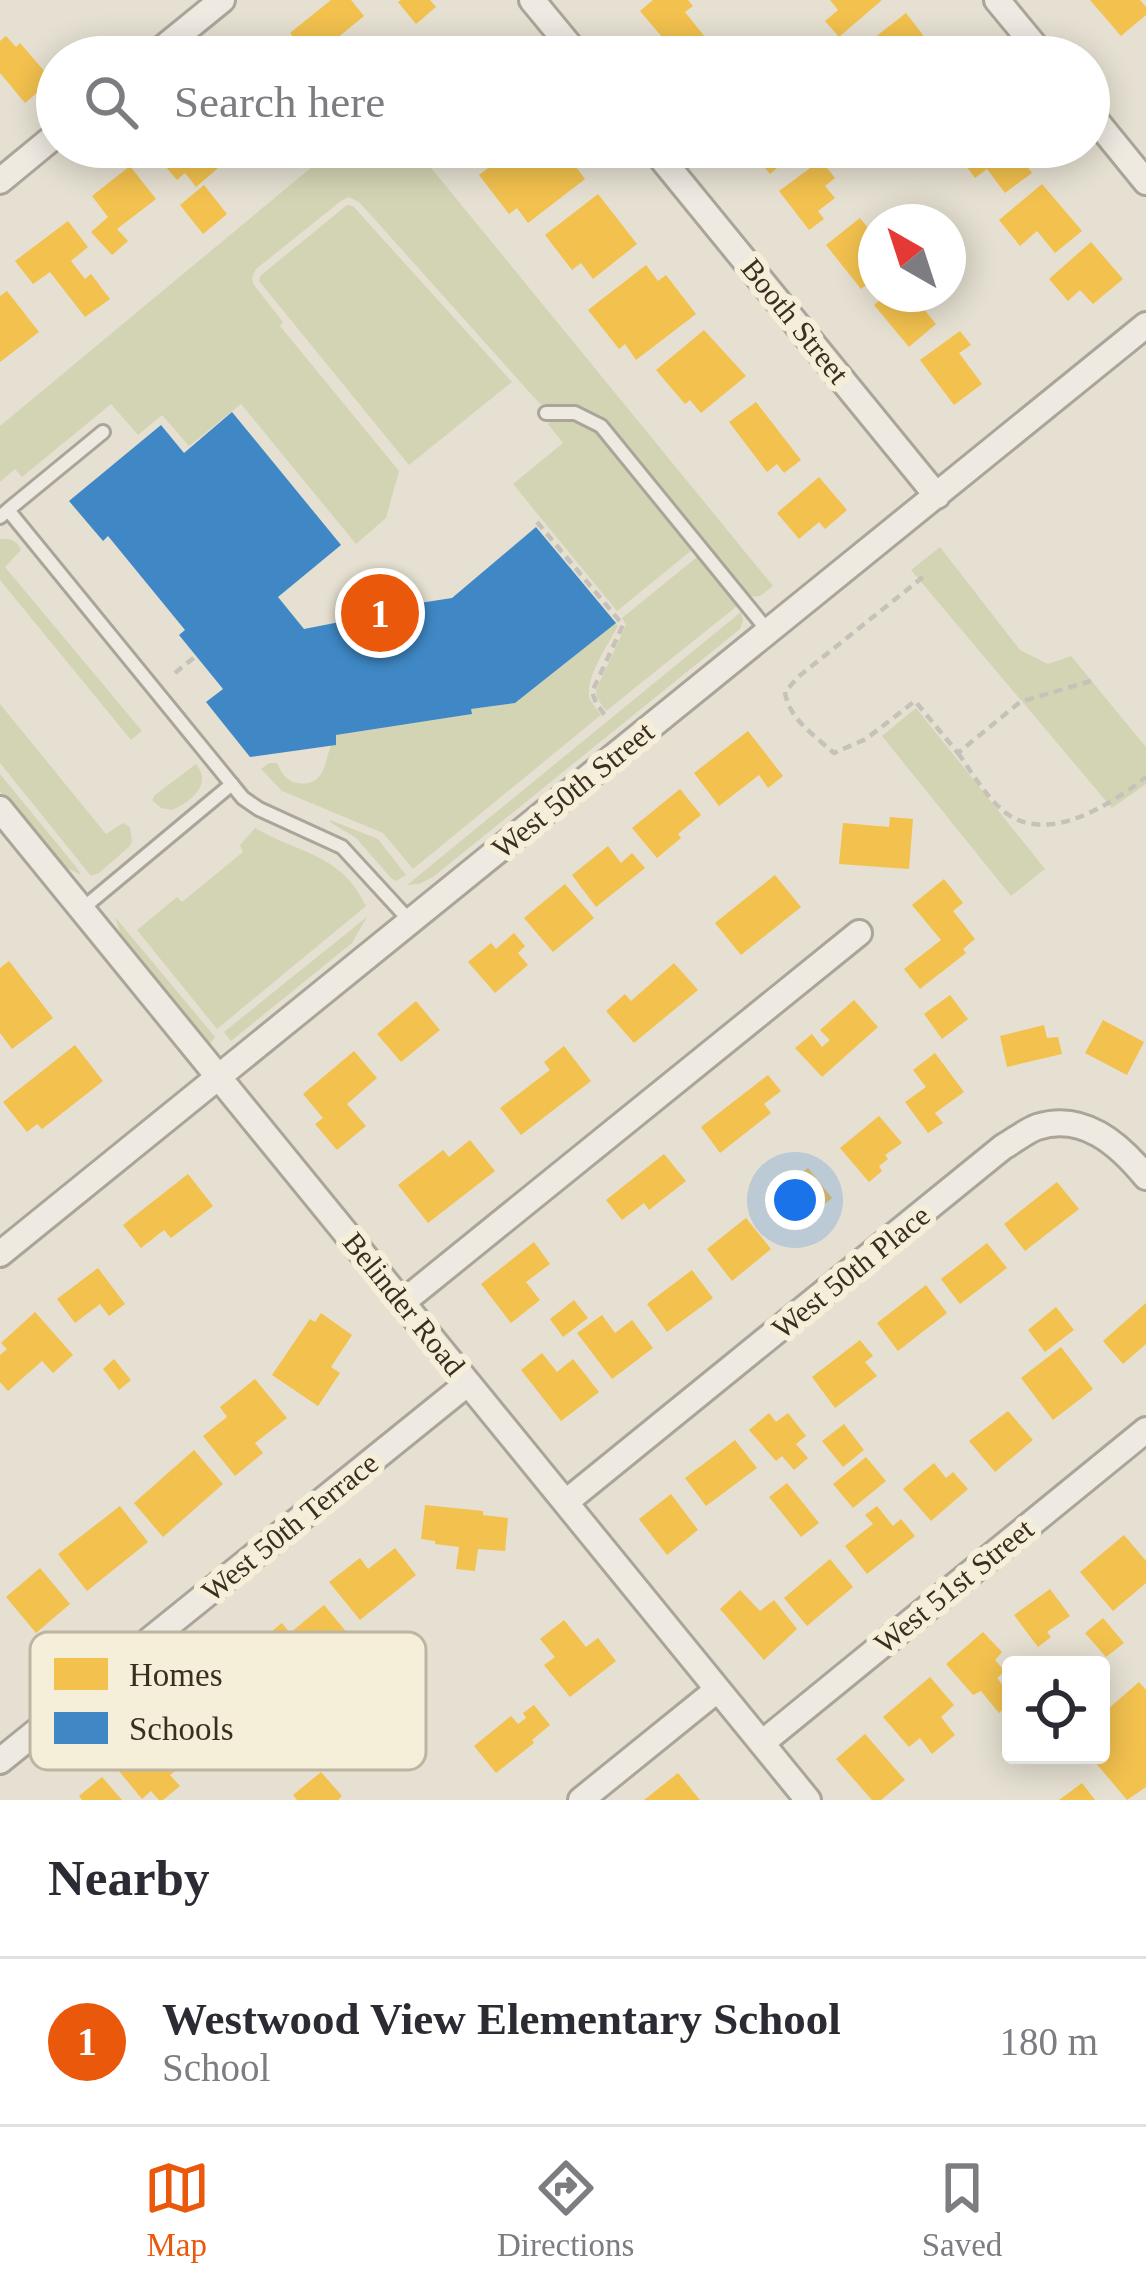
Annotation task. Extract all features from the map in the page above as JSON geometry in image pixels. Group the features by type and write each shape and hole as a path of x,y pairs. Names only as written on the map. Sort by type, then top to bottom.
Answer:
{"street":[{"path":"178,36 222,0"},
{"path":"532,0 562,36"},
{"path":"998,0 1027,36"},
{"path":"1110,138 1146,182"},
{"path":"0,181 36,151"},
{"name":"Booth Street","path":"669,168 937,496"},
{"name":"West 50th Street","path":"0,1254 1146,325"},
{"name":"Belinder Road","path":"0,809 808,1800"},
{"path":"403,1302 859,933"},
{"name":"West 50th Place","path":"566,1502 1035,1127 1066,1122 1109,1137 1146,1177"},
{"name":"West 50th Terrace","path":"160,1632 469,1383"},
{"name":"West 51st Street","path":"762,1743 1146,1430"},
{"path":"581,1800 717,1690"},
{"name":"West 50th Terrace","path":"0,1761 30,1737"}],"lane":[{"path":"546,413 575,413 601,426 769,632"},
{"path":"103,432 4,513 243,798 342,847 410,921"},
{"path":"82,909 232,784"}],"path":[{"path":"537,522 623,625 593,685 592,698 606,717"},
{"path":"923,577 785,692 786,704 801,723 834,753 866,740 915,701 1001,810 1035,826 1059,824 1092,810 1146,778"},
{"path":"175,673 196,656"},
{"path":"958,753 1020,702 1091,682"}],"green space":[{"path":"311,168 431,168 773,586 760,596 749,597 609,423 577,407 540,404 360,203 349,197 256,269 252,278 283,322 280,326 399,471 386,518 356,544 241,404 189,446 162,415 138,435 111,404 22,477 15,469 0,482 0,426"},
{"path":"347,205 353,206 512,382 409,465 259,281"},
{"path":"564,419 592,429 692,550 617,611 513,484 563,443 548,424"},
{"path":"0,539 13,540 21,550 5,567 142,731 131,740 0,580"},
{"path":"940,547 1020,650 1048,664 1071,656 1146,747 1146,784 1112,808 911,570"},
{"path":"697,557 737,606 606,711 596,690 626,625 622,618"},
{"path":"741,612 740,629 433,877 407,885"},
{"path":"616,623 590,682 590,699 601,715 413,869 383,833 282,791 261,769 277,763 290,780 308,783 321,774 336,735 515,703"},
{"path":"0,704 106,834 123,823 130,827 130,846 99,873 91,876 0,763"},
{"path":"916,708 1045,869 1011,896 882,736"},
{"path":"196,764 201,785 186,802 172,810 152,800 155,795"},
{"path":"0,774 81,875 60,864 0,791"},
{"path":"330,820 378,839 406,875 392,879 356,838"},
{"path":"255,828 331,865 356,888 366,906 217,1029 137,930 177,897 182,902 243,852 240,845"},
{"path":"115,917 215,1037 210,1044 123,941"},
{"path":"367,917 352,943 231,1041 224,1032"}],"building: Homes":[{"path":"331,0 351,0 364,16 340,36 290,33"},
{"path":"430,0 436,7 416,24 398,2"},
{"path":"653,0 688,0 693,6 685,12 704,36 661,36 640,11"},
{"path":"830,0 882,0 840,36 825,21 838,10"},
{"path":"1090,0 1140,0 1146,15 1121,36"},
{"path":"906,13 924,36 877,36"},
{"path":"6,36 16,47 20,43 36,62 36,94 25,103 0,73 0,41"},
{"path":"132,168 156,199 117,229 128,241 112,255 91,232 108,217 92,196"},
{"path":"167,168 218,168 196,187 185,173 177,180"},
{"path":"488,168 577,168 585,179 528,223 517,208 509,214 479,175"},
{"path":"810,168 827,168 835,178 825,186 835,198 818,211 824,219 809,230 779,191"},
{"path":"968,168 1028,168 1032,173 1005,193 987,169 975,178"},
{"path":"1042,184 1082,231 1055,253 1037,231 1020,246 999,220"},
{"path":"204,185 227,214 203,234 180,205"},
{"path":"598,194 637,244 593,279 581,263 572,270 545,235"},
{"path":"858,220 858,285 826,245"},
{"path":"68,221 88,247 71,261 85,279 91,274 110,299 85,317 50,272 33,284 15,261"},
{"path":"1091,242 1123,279 1093,304 1080,290 1068,301 1049,279"},
{"path":"646,265 658,281 666,275 696,314 636,360 625,344 619,349 588,310"},
{"path":"7,291 39,332 0,362 0,296"},
{"path":"880,312 926,312 936,324 909,347"},
{"path":"704,330 746,376 701,413 690,400 685,404 656,370"},
{"path":"960,331 971,345 959,353 982,384 954,405 920,360"},
{"path":"756,402 801,460 784,473 777,464 767,472 729,422"},
{"path":"819,477 847,510 825,529 819,522 799,539 777,513"},
{"path":"748,731 783,776 768,788 759,775 719,806 694,773"},
{"path":"680,789 701,815 657,858 632,828"},
{"path":"890,817 913,819 909,869 839,864 843,823 889,827"},
{"path":"608,846 621,863 632,853 645,868 596,907 572,875"},
{"path":"775,875 801,907 741,955 715,923"},
{"path":"944,879 963,903 953,911 975,939 963,949 966,953 920,989 904,969 941,940 912,905"},
{"path":"565,884 594,918 553,952 524,918"},
{"path":"514,933 525,946 518,953 528,965 495,993 468,962 491,943 496,949"},
{"path":"9,961 53,1018 12,1049 0,1033 0,968"},
{"path":"674,963 698,990 634,1043 606,1011 625,994 631,1001"},
{"path":"950,995 968,1019 942,1039 924,1014"},
{"path":"854,1000 878,1027 822,1077 795,1048 812,1034 822,1047 830,1040 820,1030"},
{"path":"416,1001 440,1030 401,1062 377,1034"},
{"path":"1103,1020 1144,1042 1127,1075 1085,1053"},
{"path":"1044,1025 1047,1038 1058,1037 1062,1054 1007,1067 1000,1036"},
{"path":"75,1045 103,1081 42,1129 37,1124 27,1132 3,1102"},
{"path":"564,1046 591,1081 521,1135 500,1108 550,1070 544,1062"},
{"path":"354,1051 377,1078 347,1104 366,1126 337,1150 315,1124 323,1118 303,1094"},
{"path":"935,1053 964,1092 935,1113 943,1123 928,1133 905,1102 926,1087 913,1070"},
{"path":"768,1075 781,1091 764,1104 771,1113 720,1153 701,1127"},
{"path":"879,1116 902,1143 885,1155 888,1159 879,1166 882,1171 869,1182 840,1148"},
{"path":"470,1140 495,1171 428,1223 398,1185 443,1150 449,1157"},
{"path":"664,1154 686,1181 649,1210 644,1203 622,1220 606,1200"},
{"path":"808,1168 832,1198 795,1228 771,1198"},
{"path":"188,1174 213,1206 171,1238 164,1230 141,1248 123,1225"},
{"path":"1057,1182 1079,1209 1025,1251 1004,1224"},
{"path":"746,1218 771,1249 732,1281 707,1249"},
{"path":"534,1242 550,1264 526,1282 540,1300 511,1323 481,1284"},
{"path":"987,1243 1007,1268 960,1304 941,1279"},
{"path":"98,1268 125,1304 109,1316 100,1304 75,1323 57,1299"},
{"path":"692,1270 713,1298 667,1332 647,1304"},
{"path":"926,1285 947,1313 898,1351 877,1323"},
{"path":"574,1300 588,1318 563,1337 550,1319"},
{"path":"1146,1303 1146,1344 1123,1364 1103,1341"},
{"path":"1056,1307 1074,1330 1045,1352 1028,1330"},
{"path":"35,1312 73,1355 53,1373 42,1361 8,1391 0,1382 0,1355 7,1349 1,1343"},
{"path":"321,1313 352,1335 331,1367 340,1373 318,1406 272,1375 310,1319 315,1322"},
{"path":"602,1315 615,1333 632,1320 653,1348 612,1379 577,1333"},
{"path":"860,1340 873,1356 865,1362 877,1376 835,1408 812,1377"},
{"path":"1061,1347 1093,1389 1053,1420 1021,1378"},
{"path":"542,1353 557,1372 573,1359 599,1392 561,1421 521,1370"},
{"path":"114,1359 131,1380 119,1390 103,1369"},
{"path":"255,1379 287,1418 255,1443 263,1453 235,1476 203,1436 227,1417 220,1407"},
{"path":"1008,1411 1033,1440 995,1472 969,1441"},
{"path":"769,1413 776,1422 788,1413 806,1436 796,1444 808,1458 794,1470 782,1456 776,1461 749,1430"},
{"path":"844,1424 864,1450 843,1467 822,1441"},
{"path":"735,1440 757,1468 706,1506 685,1478"},
{"path":"194,1450 223,1484 163,1537 134,1503"},
{"path":"866,1457 886,1481 853,1508 833,1484"},
{"path":"934,1463 946,1478 953,1472 968,1489 931,1521 903,1489"},
{"path":"787,1483 819,1523 801,1537 769,1497"},
{"path":"671,1494 698,1530 667,1555 639,1519"},
{"path":"425,1505 508,1518 505,1551 478,1549 475,1571 456,1569 459,1547 421,1539"},
{"path":"120,1506 148,1542 87,1591 58,1554"},
{"path":"877,1506 893,1526 901,1519 915,1536 867,1574 845,1546 873,1524 865,1515"},
{"path":"1124,1535 1146,1561 1146,1583 1113,1611 1080,1572"},
{"path":"395,1548 416,1575 360,1620 329,1582 360,1558 368,1569"},
{"path":"830,1559 853,1587 807,1626 784,1598"},
{"path":"40,1568 70,1604 35,1632 6,1597"},
{"path":"1050,1589 1070,1616 1047,1632 1051,1637 1038,1647 1014,1615"},
{"path":"740,1590 760,1611 774,1600 797,1629 764,1660 720,1609"},
{"path":"324,1605 346,1632 291,1632"},
{"path":"1103,1618 1124,1643 1105,1656 1085,1633"},
{"path":"564,1620 586,1647 598,1638 616,1661 570,1697 544,1665 555,1657 540,1639"},
{"path":"983,1632 1002,1652 995,1660 1002,1668 997,1678 1002,1684 1002,1710 999,1713 981,1691 973,1695 946,1664"},
{"path":"930,1677 954,1705 941,1717 955,1735 932,1754 920,1738 909,1747 883,1717"},
{"path":"1139,1682 1146,1690 1146,1787 1127,1800 1097,1764 1110,1764 1110,1707"},
{"path":"534,1705 550,1725 496,1773 474,1746 511,1716 518,1724"},
{"path":"865,1734 905,1780 881,1800 872,1800 836,1759"},
{"path":"176,1770 170,1775 180,1786 163,1800 151,1791 142,1799 119,1771"},
{"path":"321,1772 342,1796 338,1800 297,1800 293,1795"},
{"path":"678,1773 700,1800 644,1800"},
{"path":"102,1777 122,1800 82,1800 79,1796"},
{"path":"1082,1783 1095,1800 1059,1800"}],"building: Schools":[{"path":"232,412 341,545 278,597 304,629 350,620 349,614 452,598 536,527 616,623 515,703 336,735 336,745 250,757 206,702 223,689 179,635 185,630 108,536 103,541 69,501 161,425 184,453"}],"place":[{"name":"Westwood View Elementary School","path":"380,613"}]}
